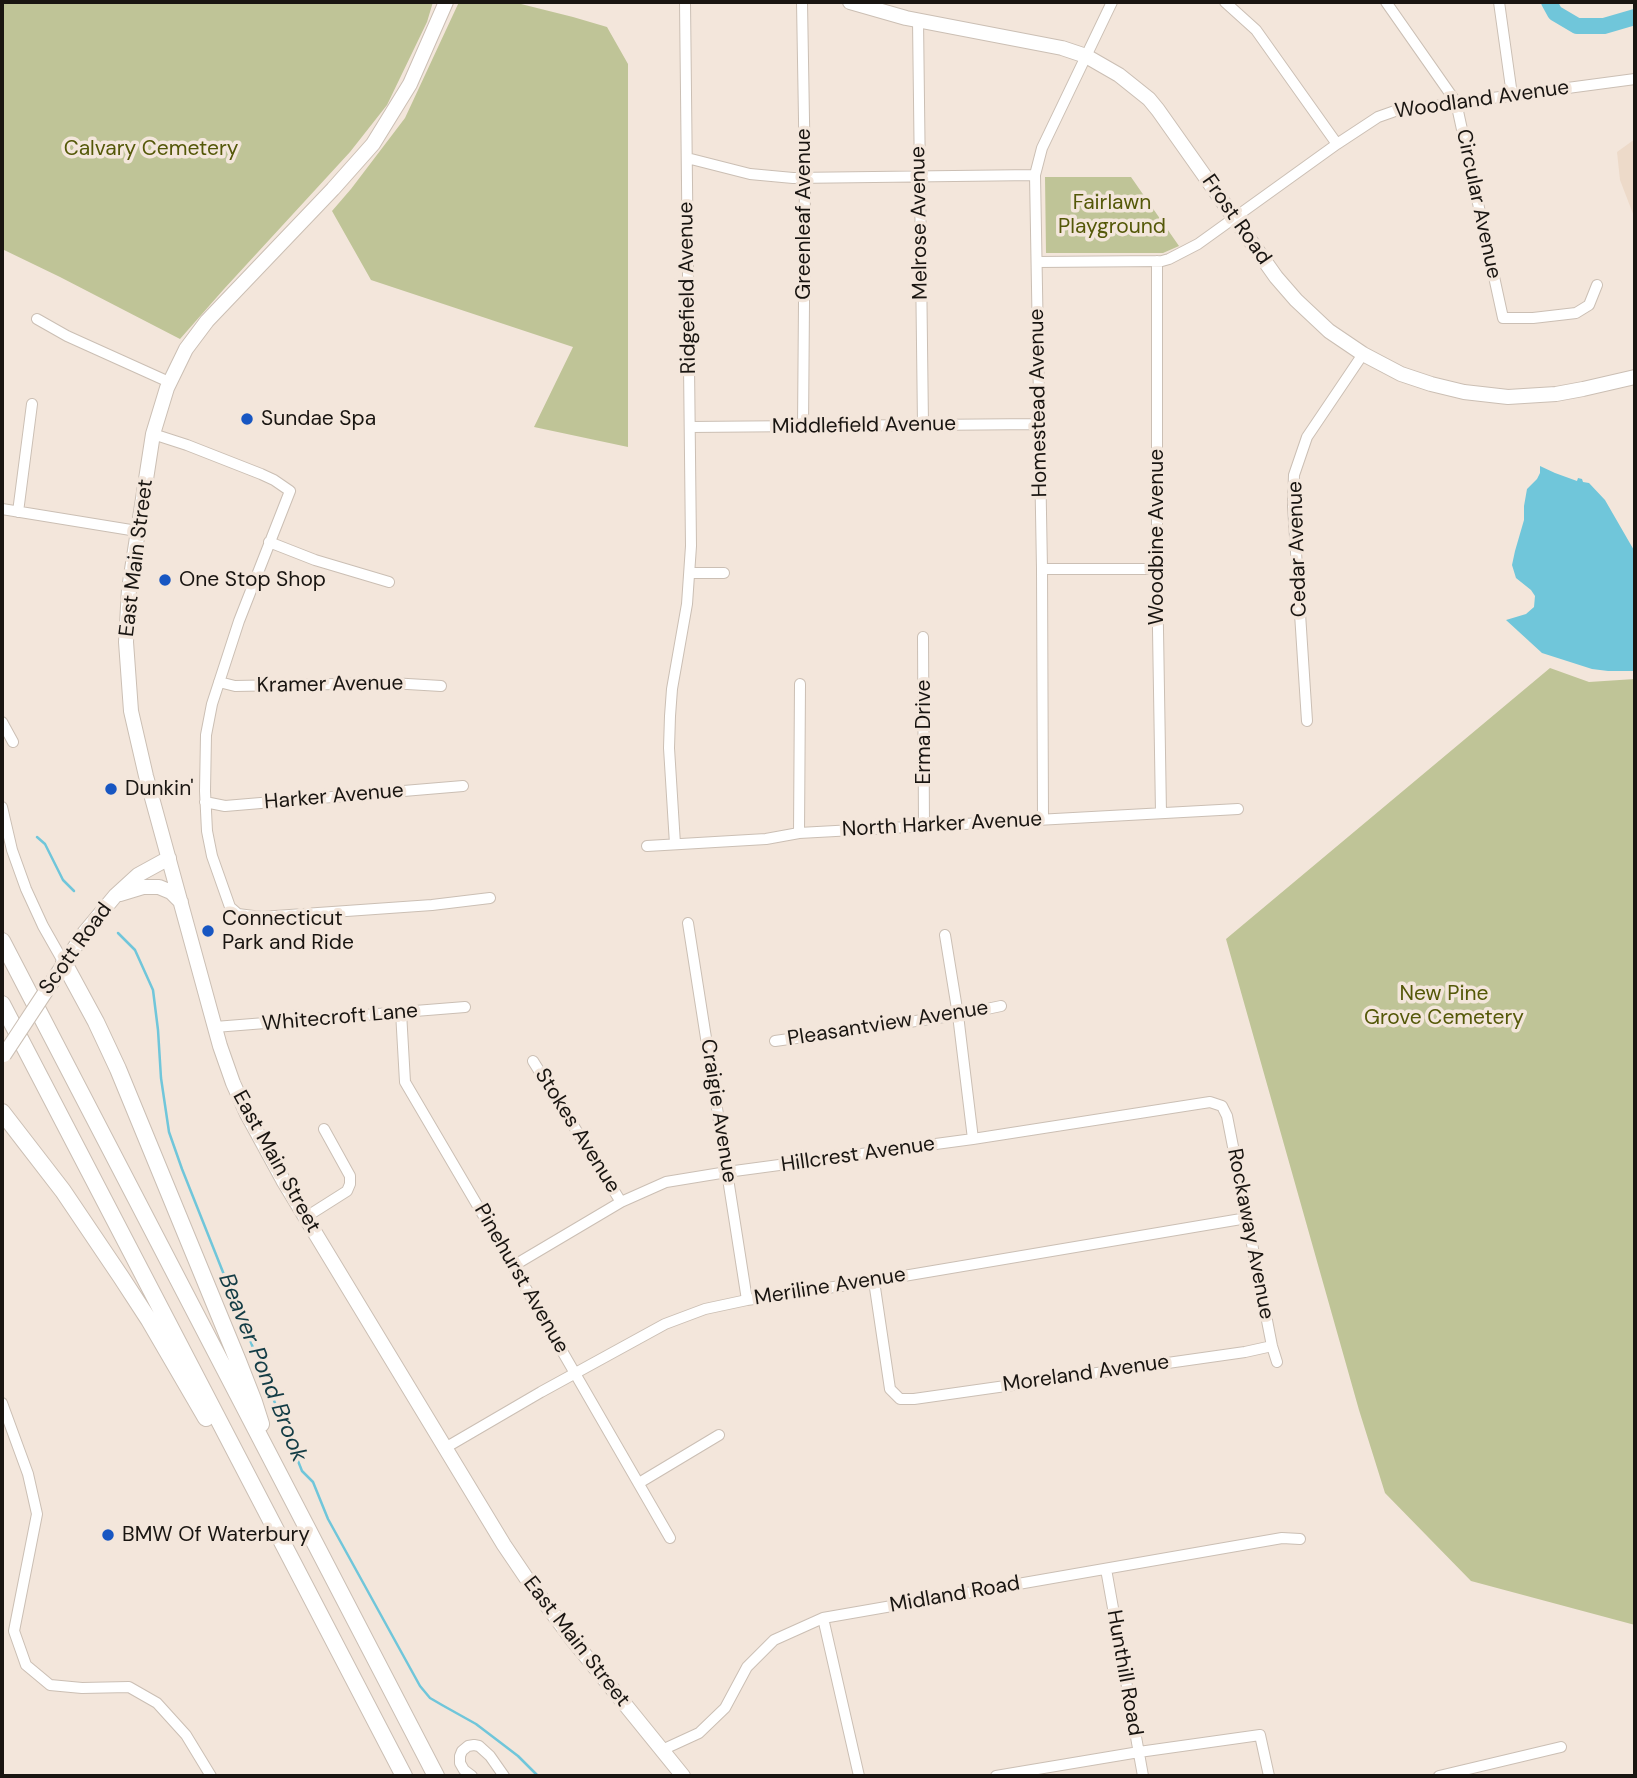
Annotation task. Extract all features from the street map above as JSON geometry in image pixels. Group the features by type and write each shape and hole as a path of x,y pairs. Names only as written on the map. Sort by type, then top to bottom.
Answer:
{"highway":[{"path":"2,941 436,1776"},
{"path":"64,963 129,1094 254,1402 261,1422 263,1443"},
{"path":"2,1004 404,1776"},
{"path":"2,1112 63,1191 121,1276 217,1438 237,1457"}],"main road":[{"name":"East Main Street","path":"446,2 410,84 373,144 333,190 216,310 186,349 169,382 153,434 129,589 126,624 129,691 139,750 215,1027 233,1083 247,1114 272,1162 495,1531 527,1579 683,1776"},
{"name":"Frost Road","path":"850,2 918,20 1047,44 1086,56 1119,75 1149,99 1296,300 1329,331 1363,354 1401,374 1464,393 1527,397 1556,394 1635,377"},
{"name":"Scott Road","path":"3,1056 85,932 116,895 138,875 169,858"},
{"path":"116,895 143,887 159,887 171,892 181,902"}],"street":[{"name":"Ridgefield Avenue","path":"675,844 669,748 670,716 690,573 685,2"},
{"name":"Greenleaf Avenue","path":"802,2 805,178 803,427"},
{"name":"Homestead Avenue","path":"1042,820 1042,569 1035,175 1042,148 1112,2"},
{"path":"1225,2 1256,30 1337,144"},
{"name":"Circular Avenue","path":"1386,2 1456,102 1503,318 1534,318 1576,313 1589,305 1597,285"},
{"path":"1499,2 1512,95"},
{"name":"Melrose Avenue","path":"918,20 923,425"},
{"name":"Woodland Avenue","path":"1037,262 1169,259 1198,244 1378,117 1395,111 1635,79"},
{"path":"687,158 750,174 805,178 1035,175"},
{"name":"Woodbine Avenue","path":"1157,261 1157,569 1161,813"},
{"path":"37,319 67,336 169,382"},
{"name":"Cedar Avenue","path":"1307,721 1293,506 1294,475 1307,438 1363,354"},
{"path":"18,512 32,404"},
{"name":"Middlefield Avenue","path":"690,427 1039,424"},
{"path":"153,434 261,474 290,491 246,601 209,714 206,735 205,803 209,844 227,903 232,910 255,917 432,905 490,898"},
{"path":"2,509 137,531"},
{"path":"269,542 315,560 389,582"},
{"path":"1042,569 1157,569"},
{"path":"690,573 724,573"},
{"name":"Erma Drive","path":"923,637 924,826"},
{"name":"Kramer Avenue","path":"219,682 236,686 391,683 441,686"},
{"path":"799,833 800,684"},
{"path":"2,722 13,743"},
{"name":"Harker Avenue","path":"205,803 225,806 463,786"},
{"path":"2,807 12,850 26,889 64,963"},
{"name":"North Harker Avenue","path":"646,846 766,839 799,833 1238,809"},
{"name":"Craigie Avenue","path":"688,923 747,1300"},
{"path":"945,935 973,1139"},
{"name":"Pleasantview Avenue","path":"775,1041 958,1015 1001,1006"},
{"name":"Whitecroft Lane","path":"215,1027 465,1007"},
{"name":"Pinehurst Avenue","path":"401,1012 405,1082 670,1538"},
{"name":"Stokes Avenue","path":"533,1060 621,1202"},
{"name":"Hillcrest Avenue","path":"513,1266 621,1202 666,1182 973,1139 1210,1102 1222,1106"},
{"name":"Rockaway Avenue","path":"1222,1106 1227,1116 1277,1362"},
{"path":"306,1217 347,1191 350,1184 350,1176 324,1129"},
{"name":"Meriline Avenue","path":"445,1448 665,1324 705,1309 1247,1218"},
{"name":"Moreland Avenue","path":"874,1281 890,1388 900,1399 1245,1352 1272,1346"},
{"path":"2,1403 28,1474 37,1514 14,1631 26,1665 50,1685 82,1688 130,1687 157,1703 186,1735 211,1776"},
{"path":"639,1483 719,1435"},
{"name":"Midland Road","path":"662,1750 699,1733 725,1708 747,1667 774,1640 823,1618 1282,1538 1300,1539"},
{"name":"Hunthill Road","path":"1106,1569 1143,1776"},
{"path":"823,1618 859,1776"},
{"path":"2,1634 14,1631"},
{"path":"996,1776 1260,1735 1269,1776"},
{"path":"472,1776 464,1770 460,1756 468,1746 474,1745 490,1756 504,1776"},
{"path":"1439,1776 1561,1747"}],"shaded area":[{"path":"1635,139 1635,219 1620,180 1617,152"}],"green space":[{"name":"Calvary Cemetery","path":"2,2 433,2 427,22 387,105 350,152 180,339 2,249"},
{"path":"459,2 513,2 607,27 628,64 628,447 534,427 573,347 371,280 332,211 405,118"},
{"name":"Fairlawn Playground","path":"1045,177 1131,177 1179,246 1163,253 1046,253"},
{"name":"New Pine Grove Cemetery","path":"1550,668 1589,682 1635,679 1635,1625 1471,1581 1385,1493 1226,939"}],"water":[{"path":"1540,466 1589,483 1605,500 1635,552 1635,671 1592,669 1542,653 1506,620 1526,614 1534,607 1535,596 1516,578 1512,565 1524,520 1527,489 1537,479"}],"waterway":[{"path":"1549,2 1555,13 1577,26 1604,26 1635,17"},
{"name":"Beaver Pond Brook","path":"37,837 45,844 63,880 74,891"},
{"name":"Beaver Pond Brook","path":"118,933 135,950 153,990 169,1132 302,1471 313,1482 328,1519 420,1686 430,1698 476,1724 501,1743 538,1776"}],"place":[{"name":"Sundae Spa","path":"247,419"},
{"name":"One Stop Shop","path":"165,580"},
{"name":"Dunkin'","path":"111,789"},
{"name":"Connecticut Park and Ride","path":"208,931"},
{"name":"BMW Of Waterbury","path":"108,1535"}]}
